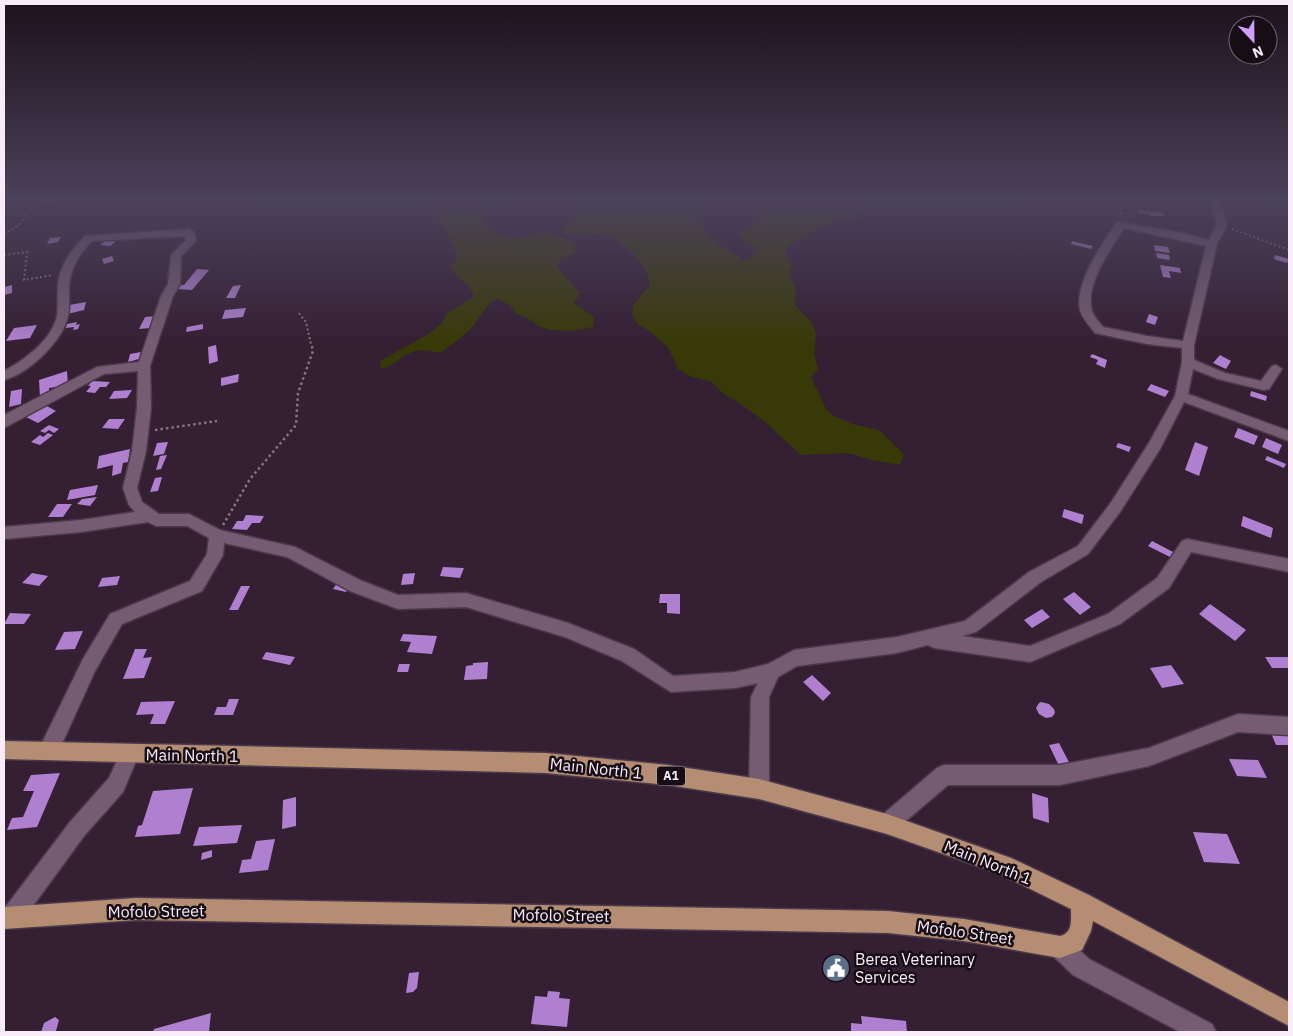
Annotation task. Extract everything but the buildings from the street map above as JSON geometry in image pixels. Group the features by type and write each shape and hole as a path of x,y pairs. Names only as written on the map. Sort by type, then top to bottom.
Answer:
{"main road":[{"name":"Main North 1","path":"4,750 546,763 668,775 759,788 887,824 1004,865 1082,903 1289,1014"},
{"path":"1060,947 1067,946 1080,934 1083,923 1082,903"},
{"name":"Mofolo Street","path":"7,917 136,909 823,920 888,922 964,930 1060,947"}],"street":[{"path":"4,376 20,368 42,350 61,324 65,300 64,280 71,262 80,247"},
{"path":"184,247 176,255 174,284 168,296 144,366 139,451 130,488 136,505 156,520 189,520 217,535 290,551 356,586 398,602 466,600 568,630 628,655 671,684 735,680 772,670 794,658 897,645 970,627 1035,577 1083,550 1115,508 1155,445 1181,396 1188,362 1188,345 1211,247"},
{"path":"1106,247 1099,258 1088,287 1086,309 1099,330 1147,340 1188,345"},
{"path":"1188,362 1222,376 1264,386 1276,369"},
{"path":"4,418 101,370 144,366"},
{"path":"1181,396 1289,436"},
{"path":"4,533 81,526 151,516"},
{"path":"49,750 89,665 116,619 196,586 216,556 217,535"},
{"path":"925,638 1030,654 1114,619 1163,583 1187,545 1289,566"},
{"path":"759,788 760,697 772,670"},
{"path":"887,824 944,775 1060,776 1149,757 1238,723 1289,726"},
{"path":"7,917 76,829 116,784 130,754"},
{"path":"1060,947 1081,967 1204,1032"}],"path":[{"path":"4,255 27,252 24,280 67,272"},
{"path":"217,535 250,478 296,425 298,393 313,351 306,322 299,314"},
{"path":"141,432 217,421"}],"shaded area":[{"path":"453,247 575,247 576,253 560,259 557,267 580,293 574,303 594,317 593,327 571,331 550,330 538,326 531,320 516,313 510,305 497,299 487,307 466,333 440,353 422,350 411,352 381,369 380,361 427,335 441,324 447,313 474,297 472,291 451,266 457,259"},
{"path":"626,247 725,247 743,260 754,257 757,247 787,247 784,250 792,265 790,276 795,286 795,305 812,323 816,334 814,354 818,369 811,377 826,409 834,416 852,424 879,430 904,454 900,465 848,453 801,455 764,421 724,394 712,382 690,376 678,369 668,347 648,330 638,325 632,315 633,305 649,287 646,270"}],"place":[{"name":"Berea Veterinary Services","path":"836,968"}]}
